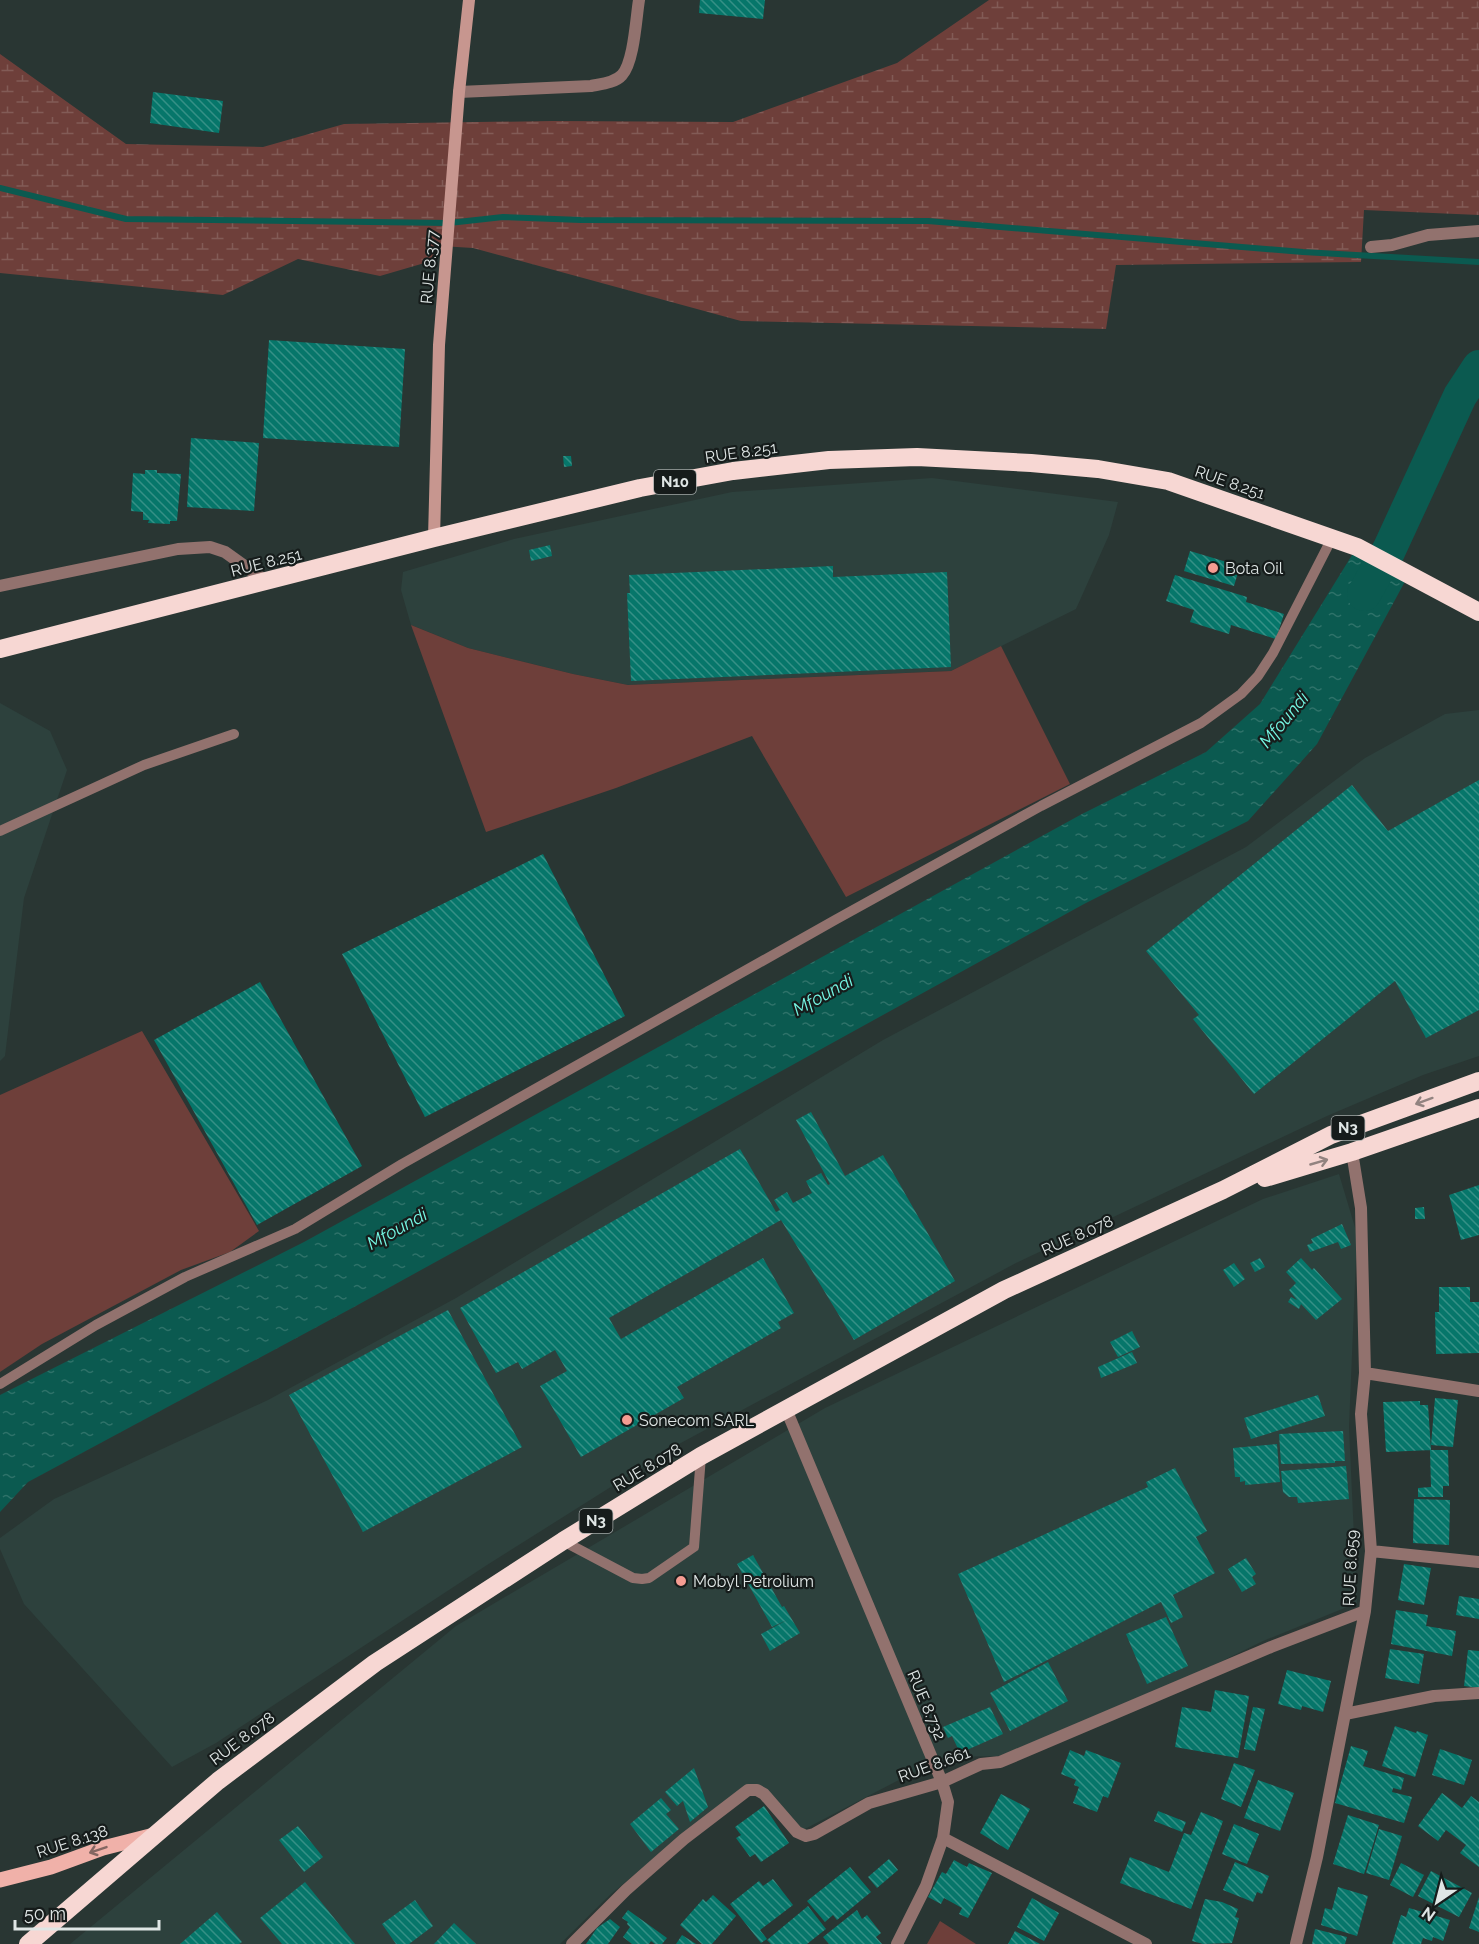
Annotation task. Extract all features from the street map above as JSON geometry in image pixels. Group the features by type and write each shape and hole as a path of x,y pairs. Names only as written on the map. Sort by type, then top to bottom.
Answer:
{"highway":[{"name":"RUE 8.251","path":"0,649 640,488 733,471 829,460 917,458 1031,463 1098,469 1168,481 1357,547 1479,612"},
{"name":"RUE 8.078","path":"27,1944 218,1781 375,1664 563,1541 701,1456 1004,1290 1223,1190 1331,1134 1479,1081"},
{"name":"RUE 8.078","path":"1223,1190 1352,1152 1479,1108"}],"main road":[{"name":"RUE 8.138","path":"0,1880 51,1867 103,1848 154,1835"}],"street":[{"name":"RUE 8.377","path":"434,538 439,345 459,92 469,0"},
{"path":"459,92 591,86 611,82 622,75 629,62 639,0"},
{"path":"1371,247 1392,246 1428,235 1479,231"},
{"path":"0,586 178,549 210,547 225,552 267,582"},
{"name":"RUE 8.659","path":"1296,1944 1317,1857 1365,1611 1371,1551 1361,1414 1365,1373 1361,1208 1352,1152"},
{"path":"1365,1373 1479,1391"},
{"name":"RUE 8.732","path":"786,1409 942,1782 948,1802 943,1838 926,1886 897,1944"},
{"path":"1371,1551 1479,1562"},
{"name":"RUE 8.661","path":"572,1944 634,1882 684,1839 748,1790 757,1790 764,1794 797,1832 806,1836 814,1834 869,1803 942,1782 981,1764 1000,1762 1260,1652 1365,1611"},
{"path":"1345,1714 1434,1696 1479,1693"},
{"path":"943,1838 1146,1944"}],"lane":[{"path":"0,1384 96,1325 185,1277 295,1229 402,1164 835,920 1041,806 1201,723 1241,694 1258,676 1273,653 1332,538"},
{"path":"0,831 144,765 234,734"},
{"path":"563,1541 633,1578 649,1578 694,1547 701,1456"}],"shaded area":[{"path":"932,478 1118,502 1109,535 1076,609 951,671 628,685 468,648 411,625 401,590 403,572 514,539 732,492"},
{"path":"0,703 50,731 67,770 24,898 5,1056 0,1061"},
{"path":"1479,710 1479,1056 1423,1075 1327,1116 1016,1263 679,1444 487,1565 216,1743 172,1767 24,1604 0,1549 0,1538 54,1499 268,1400 456,1298 883,1040 1246,847 1365,758 1445,714"},
{"path":"1339,1174 1357,1234 1349,1427 1357,1603 1263,1641 1210,1667 1000,1756 943,1757 801,1831 763,1788 704,1817 611,1894 560,1944 70,1944 456,1626 825,1408 1263,1199"}],"green space":[{"path":"989,0 1479,0 1479,215 1364,210 1361,262 1116,265 1106,329 741,321 473,248 441,246 428,262 380,276 298,259 223,295 0,273 0,54 126,144 263,147 344,124 553,121 733,122 897,63"},
{"path":"411,625 468,648 628,685 951,671 1001,646 1070,784 846,897 752,736 616,788 486,832"},
{"path":"142,1031 259,1231 230,1252 181,1270 42,1344 0,1372 0,1095"},
{"path":"940,1921 976,1944 927,1944"}],"water":[{"path":"1357,547 1409,574 1317,744 1248,821 1084,904 354,1307 28,1482 0,1512 0,1395 304,1242 1082,814 1206,752 1260,704"}],"building":[{"path":"700,0 765,0 763,19 699,13"},
{"path":"153,92 223,101 219,133 150,123"},
{"path":"269,340 405,349 399,447 263,438"},
{"path":"191,438 259,443 254,511 187,507"},
{"path":"563,456 571,456 572,466 564,467"},
{"path":"145,470 181,474 177,521 170,521 170,524 148,523 149,520 143,520 143,512 131,511 133,473 145,474"},
{"path":"550,545 552,556 531,561 529,550"},
{"path":"1190,551 1240,566 1234,586 1184,571"},
{"path":"833,566 833,577 947,572 951,667 631,681 627,593 630,593 629,575"},
{"path":"1175,575 1247,597 1246,602 1284,614 1276,639 1231,625 1229,634 1190,622 1194,610 1166,601"},
{"path":"1479,780 1479,1010 1426,1038 1395,981 1254,1094 1193,1019 1199,1015 1146,951 1352,785 1388,831"},
{"path":"543,854 625,1016 425,1117 342,954"},
{"path":"260,982 362,1166 257,1225 154,1040"},
{"path":"811,1112 845,1176 883,1155 955,1281 854,1340 781,1220 609,1318 621,1339 763,1258 794,1313 778,1322 781,1328 677,1387 684,1398 581,1457 540,1386 567,1371 555,1350 522,1369 518,1362 496,1373 460,1308 740,1149 776,1212 780,1210 774,1200 787,1192 793,1203 812,1193 806,1181 821,1173 828,1185 830,1184 796,1120"},
{"path":"1479,1185 1479,1235 1461,1240 1449,1195"},
{"path":"1424,1207 1425,1219 1415,1219 1415,1208"},
{"path":"1342,1224 1351,1245 1341,1249 1338,1242 1310,1252 1307,1245 1313,1243 1311,1239"},
{"path":"1260,1258 1265,1267 1255,1272 1250,1263"},
{"path":"1301,1258 1312,1270 1314,1268 1342,1299 1316,1320 1301,1304 1299,1309 1288,1302 1291,1297 1297,1300 1289,1290 1296,1283 1286,1272"},
{"path":"1234,1263 1245,1279 1234,1287 1223,1270"},
{"path":"1439,1287 1470,1287 1470,1302 1479,1302 1479,1353 1436,1354 1435,1312 1439,1312"},
{"path":"448,1310 522,1447 363,1532 289,1395"},
{"path":"1132,1331 1140,1347 1118,1357 1110,1342"},
{"path":"1132,1352 1137,1363 1101,1378 1098,1367"},
{"path":"1318,1395 1325,1416 1251,1439 1244,1418"},
{"path":"1435,1398 1458,1400 1453,1447 1431,1445"},
{"path":"1420,1401 1420,1405 1428,1405 1431,1450 1386,1452 1383,1402"},
{"path":"1343,1431 1345,1461 1281,1464 1279,1434"},
{"path":"1277,1444 1280,1482 1245,1485 1245,1481 1240,1482 1240,1477 1235,1477 1233,1448"},
{"path":"1430,1450 1448,1450 1449,1486 1443,1486 1443,1497 1418,1497 1418,1488 1431,1487"},
{"path":"1346,1466 1349,1499 1298,1503 1297,1497 1289,1497 1283,1492 1281,1471"},
{"path":"1175,1468 1207,1531 1196,1537 1215,1573 1173,1595 1183,1617 1171,1623 1161,1602 1004,1682 958,1574 1148,1487 1146,1482"},
{"path":"1414,1499 1450,1500 1449,1545 1413,1543"},
{"path":"753,1555 782,1607 784,1606 800,1633 770,1651 761,1634 787,1620 772,1627 737,1564"},
{"path":"1246,1558 1256,1574 1252,1577 1256,1584 1242,1592 1228,1569"},
{"path":"1404,1564 1431,1568 1424,1605 1398,1600"},
{"path":"1459,1596 1479,1599 1479,1619 1456,1615"},
{"path":"1396,1610 1428,1615 1426,1626 1456,1631 1452,1656 1391,1644"},
{"path":"1166,1617 1188,1666 1147,1684 1126,1634"},
{"path":"1390,1649 1424,1654 1419,1684 1385,1678"},
{"path":"1468,1650 1479,1651 1479,1688 1464,1686"},
{"path":"1048,1662 1068,1701 1010,1731 990,1693"},
{"path":"1287,1670 1331,1681 1323,1712 1302,1706 1301,1710 1278,1704"},
{"path":"1215,1690 1249,1696 1238,1758 1175,1747 1182,1707 1211,1712"},
{"path":"990,1707 1003,1734 960,1753 952,1736 948,1738 943,1727"},
{"path":"1253,1707 1265,1709 1255,1751 1244,1749"},
{"path":"1395,1726 1428,1735 1415,1777 1382,1766"},
{"path":"1351,1746 1368,1751 1363,1766 1404,1778 1401,1790 1393,1788 1392,1792 1412,1797 1404,1823 1335,1803"},
{"path":"1440,1749 1472,1760 1464,1785 1432,1775"},
{"path":"1070,1750 1084,1756 1086,1750 1121,1763 1108,1798 1103,1796 1097,1812 1073,1803 1079,1787 1074,1785 1076,1780 1061,1774"},
{"path":"1234,1763 1255,1770 1241,1807 1221,1799"},
{"path":"694,1768 708,1807 690,1822 683,1801 677,1806 665,1792"},
{"path":"1258,1780 1294,1793 1280,1831 1244,1818"},
{"path":"1442,1793 1462,1808 1471,1796 1479,1802 1479,1867 1460,1853 1466,1845 1446,1830 1438,1841 1418,1826"},
{"path":"1001,1794 1030,1809 1008,1850 980,1833"},
{"path":"661,1798 671,1810 666,1814 679,1829 651,1852 630,1824"},
{"path":"764,1806 789,1843 761,1862 755,1854 750,1857 736,1838 741,1835 735,1827"},
{"path":"1158,1811 1186,1822 1182,1832 1154,1821"},
{"path":"1201,1812 1223,1821 1191,1909 1120,1883 1130,1857 1169,1872 1184,1833 1191,1835"},
{"path":"1348,1815 1379,1825 1364,1874 1333,1864"},
{"path":"1234,1824 1259,1834 1247,1864 1222,1854"},
{"path":"298,1826 323,1857 304,1872 279,1840"},
{"path":"1379,1829 1402,1836 1389,1880 1366,1873"},
{"path":"889,1859 898,1870 877,1888 868,1877"},
{"path":"954,1860 967,1867 969,1863 992,1873 968,1918 959,1914 962,1908 944,1898 941,1904 928,1897 942,1872 946,1874"},
{"path":"1235,1862 1269,1876 1262,1894 1257,1892 1253,1902 1223,1890"},
{"path":"1401,1863 1424,1875 1413,1897 1390,1885"},
{"path":"850,1867 871,1892 837,1920 833,1915 825,1922 807,1901"},
{"path":"1431,1871 1472,1893 1459,1917 1418,1896"},
{"path":"773,1879 793,1905 760,1930 767,1939 761,1943 730,1904 759,1881 763,1886"},
{"path":"305,1882 355,1944 282,1944 260,1918"},
{"path":"1338,1887 1368,1896 1357,1936 1321,1925 1325,1908 1332,1910"},
{"path":"713,1895 736,1916 712,1944 702,1944 680,1925 703,1899 706,1902"},
{"path":"1479,1897 1479,1932 1469,1928"},
{"path":"1032,1898 1059,1913 1044,1941 1017,1927"},
{"path":"1205,1899 1222,1902 1238,1909 1235,1917 1239,1918 1232,1943 1203,1944 1192,1941"},
{"path":"415,1900 433,1926 409,1944 396,1944 382,1924"},
{"path":"808,1906 826,1929 807,1944 771,1944 767,1940"},
{"path":"1409,1908 1450,1920 1443,1941 1433,1937 1432,1941 1423,1938 1421,1944 1392,1944 1401,1915 1406,1917"},
{"path":"628,1910 667,1938 662,1944 655,1944 651,1941 649,1944 632,1944 623,1937 630,1927 628,1922 622,1918"},
{"path":"857,1910 862,1919 867,1915 881,1933 876,1937 882,1944 829,1944 823,1937"},
{"path":"217,1912 242,1942 239,1944 180,1944"},
{"path":"610,1919 620,1927 608,1944 586,1944 597,1928"},
{"path":"454,1923 476,1944 434,1944"},
{"path":"1315,1929 1347,1937 1345,1944 1312,1944"},
{"path":"1015,1931 1040,1944 1008,1944"},
{"path":"682,1935 696,1944 676,1944"}],"waterway":[{"path":"0,188 126,219 449,223 503,217 581,220 928,221 1303,252 1479,262"},
{"name":"Mfoundi","path":"1364,594 1389,550 1460,396 1479,367"}],"place":[{"name":"Bota Oil","path":"1213,568"},
{"name":"Sonecom SARL","path":"627,1420"},
{"name":"Mobyl Petrolium","path":"681,1581"}]}
